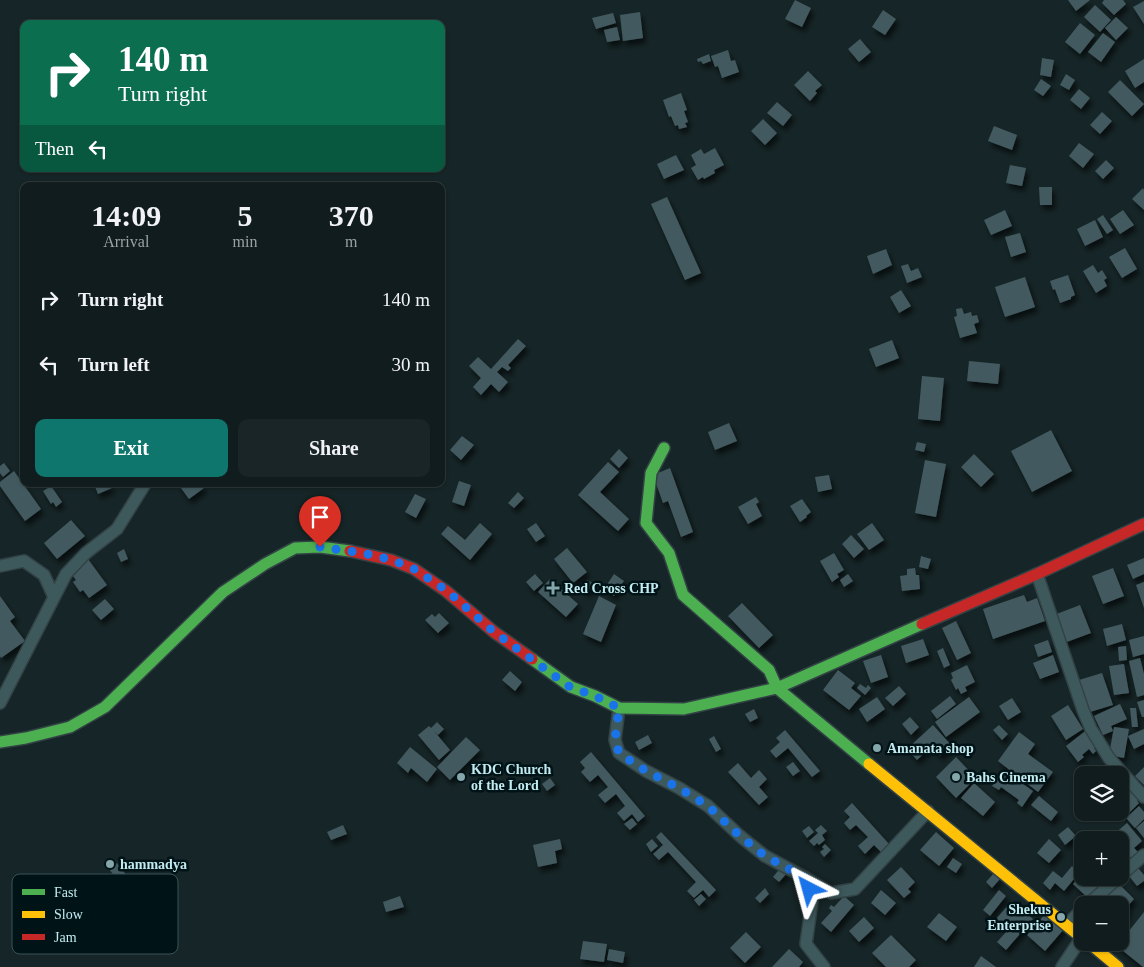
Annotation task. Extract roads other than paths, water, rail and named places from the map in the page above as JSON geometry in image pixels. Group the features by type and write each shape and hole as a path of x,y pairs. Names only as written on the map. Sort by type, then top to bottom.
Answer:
{"main road":[{"path":"664,448 651,473 646,523 669,553 684,595 769,670 777,688 1074,931"},
{"path":"0,742 26,738 70,727 105,707 223,592 264,564 295,548 320,547 363,553 392,560 414,569 446,590 494,632 570,687 595,696 619,708 684,709 777,688 1143,527"},
{"path":"1099,951 1118,967"}],"street":[{"path":"0,703 66,574 86,553 118,529 143,487"},
{"path":"0,566 24,561 44,576 54,597"},
{"path":"1037,574 1091,729 1109,758 1144,796"},
{"path":"619,708 615,740 619,753 646,771 708,806 765,856 831,893 855,889 928,811"},
{"path":"1129,868 1144,855"},
{"path":"806,878 812,901 806,944 824,967"},
{"path":"1097,896 1109,886"},
{"path":"1067,925 1074,918"},
{"path":"1062,967 1074,950"}],"place":[{"name":"Red Cross CHP","path":"553,588"},
{"name":"Amanata shop","path":"877,748"},
{"name":"KDC Church of the Lord","path":"461,777"},
{"name":"Bahs Cinema","path":"956,777"},
{"name":"hammadya","path":"110,864"},
{"name":"Shekus Enterprise","path":"1061,917"}]}
